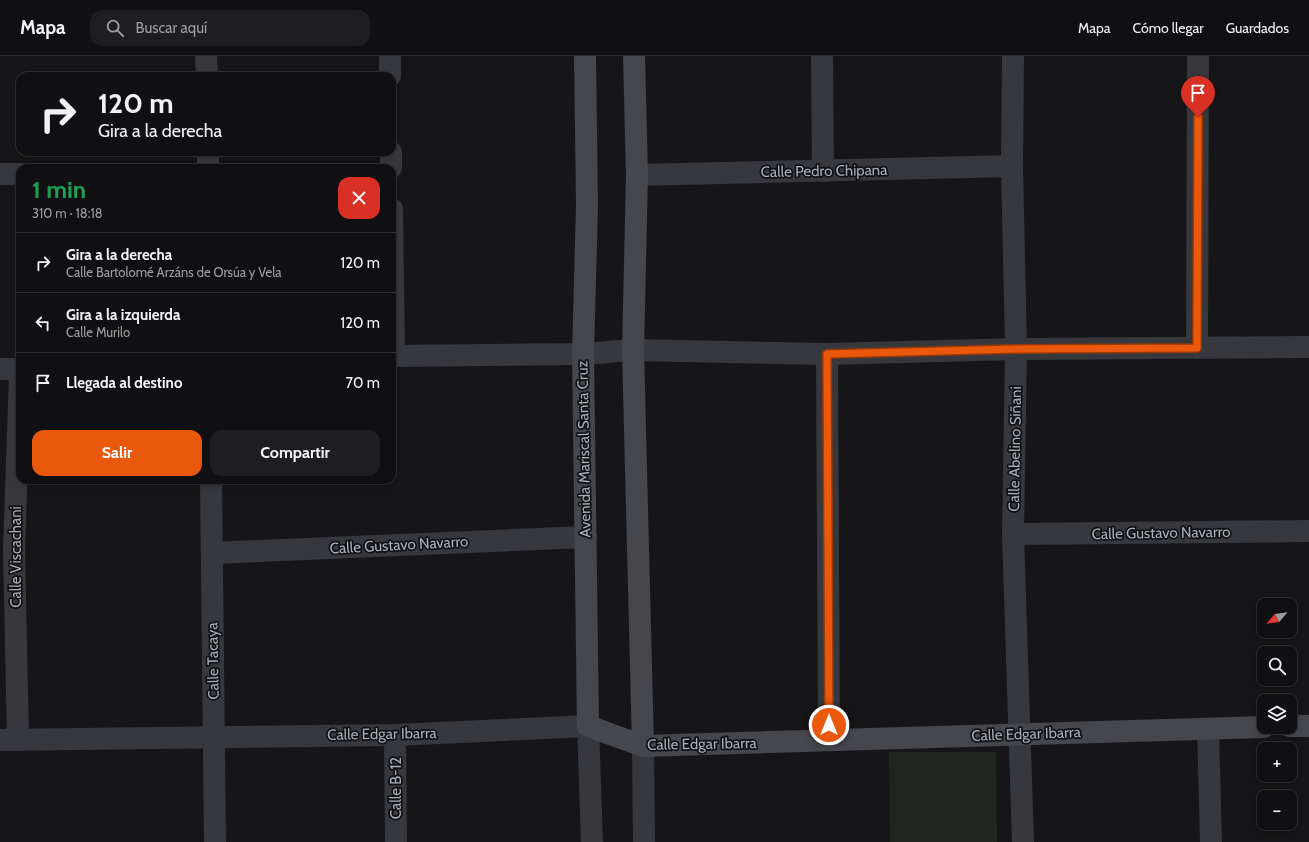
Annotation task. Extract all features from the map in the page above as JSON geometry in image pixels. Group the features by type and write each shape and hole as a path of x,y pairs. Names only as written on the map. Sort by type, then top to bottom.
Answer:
{"main road":[{"name":"Avenida Mariscal Santa Cruz","path":"585,56 587,204 583,354 588,726"},
{"path":"634,56 637,175 633,350 643,746"},
{"name":"Calle Edgar Ibarra","path":"588,726 643,746 1257,727"},
{"path":"1297,726 1309,726"}],"street":[{"path":"206,56 207,72"},
{"path":"390,56 390,72"},
{"path":"822,56 823,171"},
{"name":"Calle Abelino Siñani","path":"1013,56 1012,166 1016,349 1013,534 1021,734 1023,842"},
{"path":"1197,348 1198,56"},
{"name":"Calle Pedro Chipana","path":"637,175 1012,166"},
{"path":"0,174 16,174"},
{"path":"396,356 583,354 633,350 827,354 1016,349 1309,347"},
{"path":"827,354 829,740"},
{"path":"0,369 16,369"},
{"name":"Calle Viscachani","path":"9,740 7,550 16,429"},
{"name":"Calle Tacaya","path":"211,484 215,842"},
{"name":"Calle Gustavo Navarro","path":"1013,534 1309,531"},
{"name":"Calle Gustavo Navarro","path":"212,553 586,537"},
{"name":"Calle Edgar Ibarra","path":"9,740 214,736 396,735 588,726"},
{"name":"Avenida Mariscal Santa Cruz","path":"588,726 592,842"},
{"path":"1208,729 1211,842"},
{"name":"Calle B-12","path":"396,735 396,842"},
{"path":"643,746 644,842"}],"shaded area":[{"path":"889,752 996,752 997,842 890,842"}],"route":[{"path":"829,725 827,354 1016,349 1197,348 1198,117"}]}
